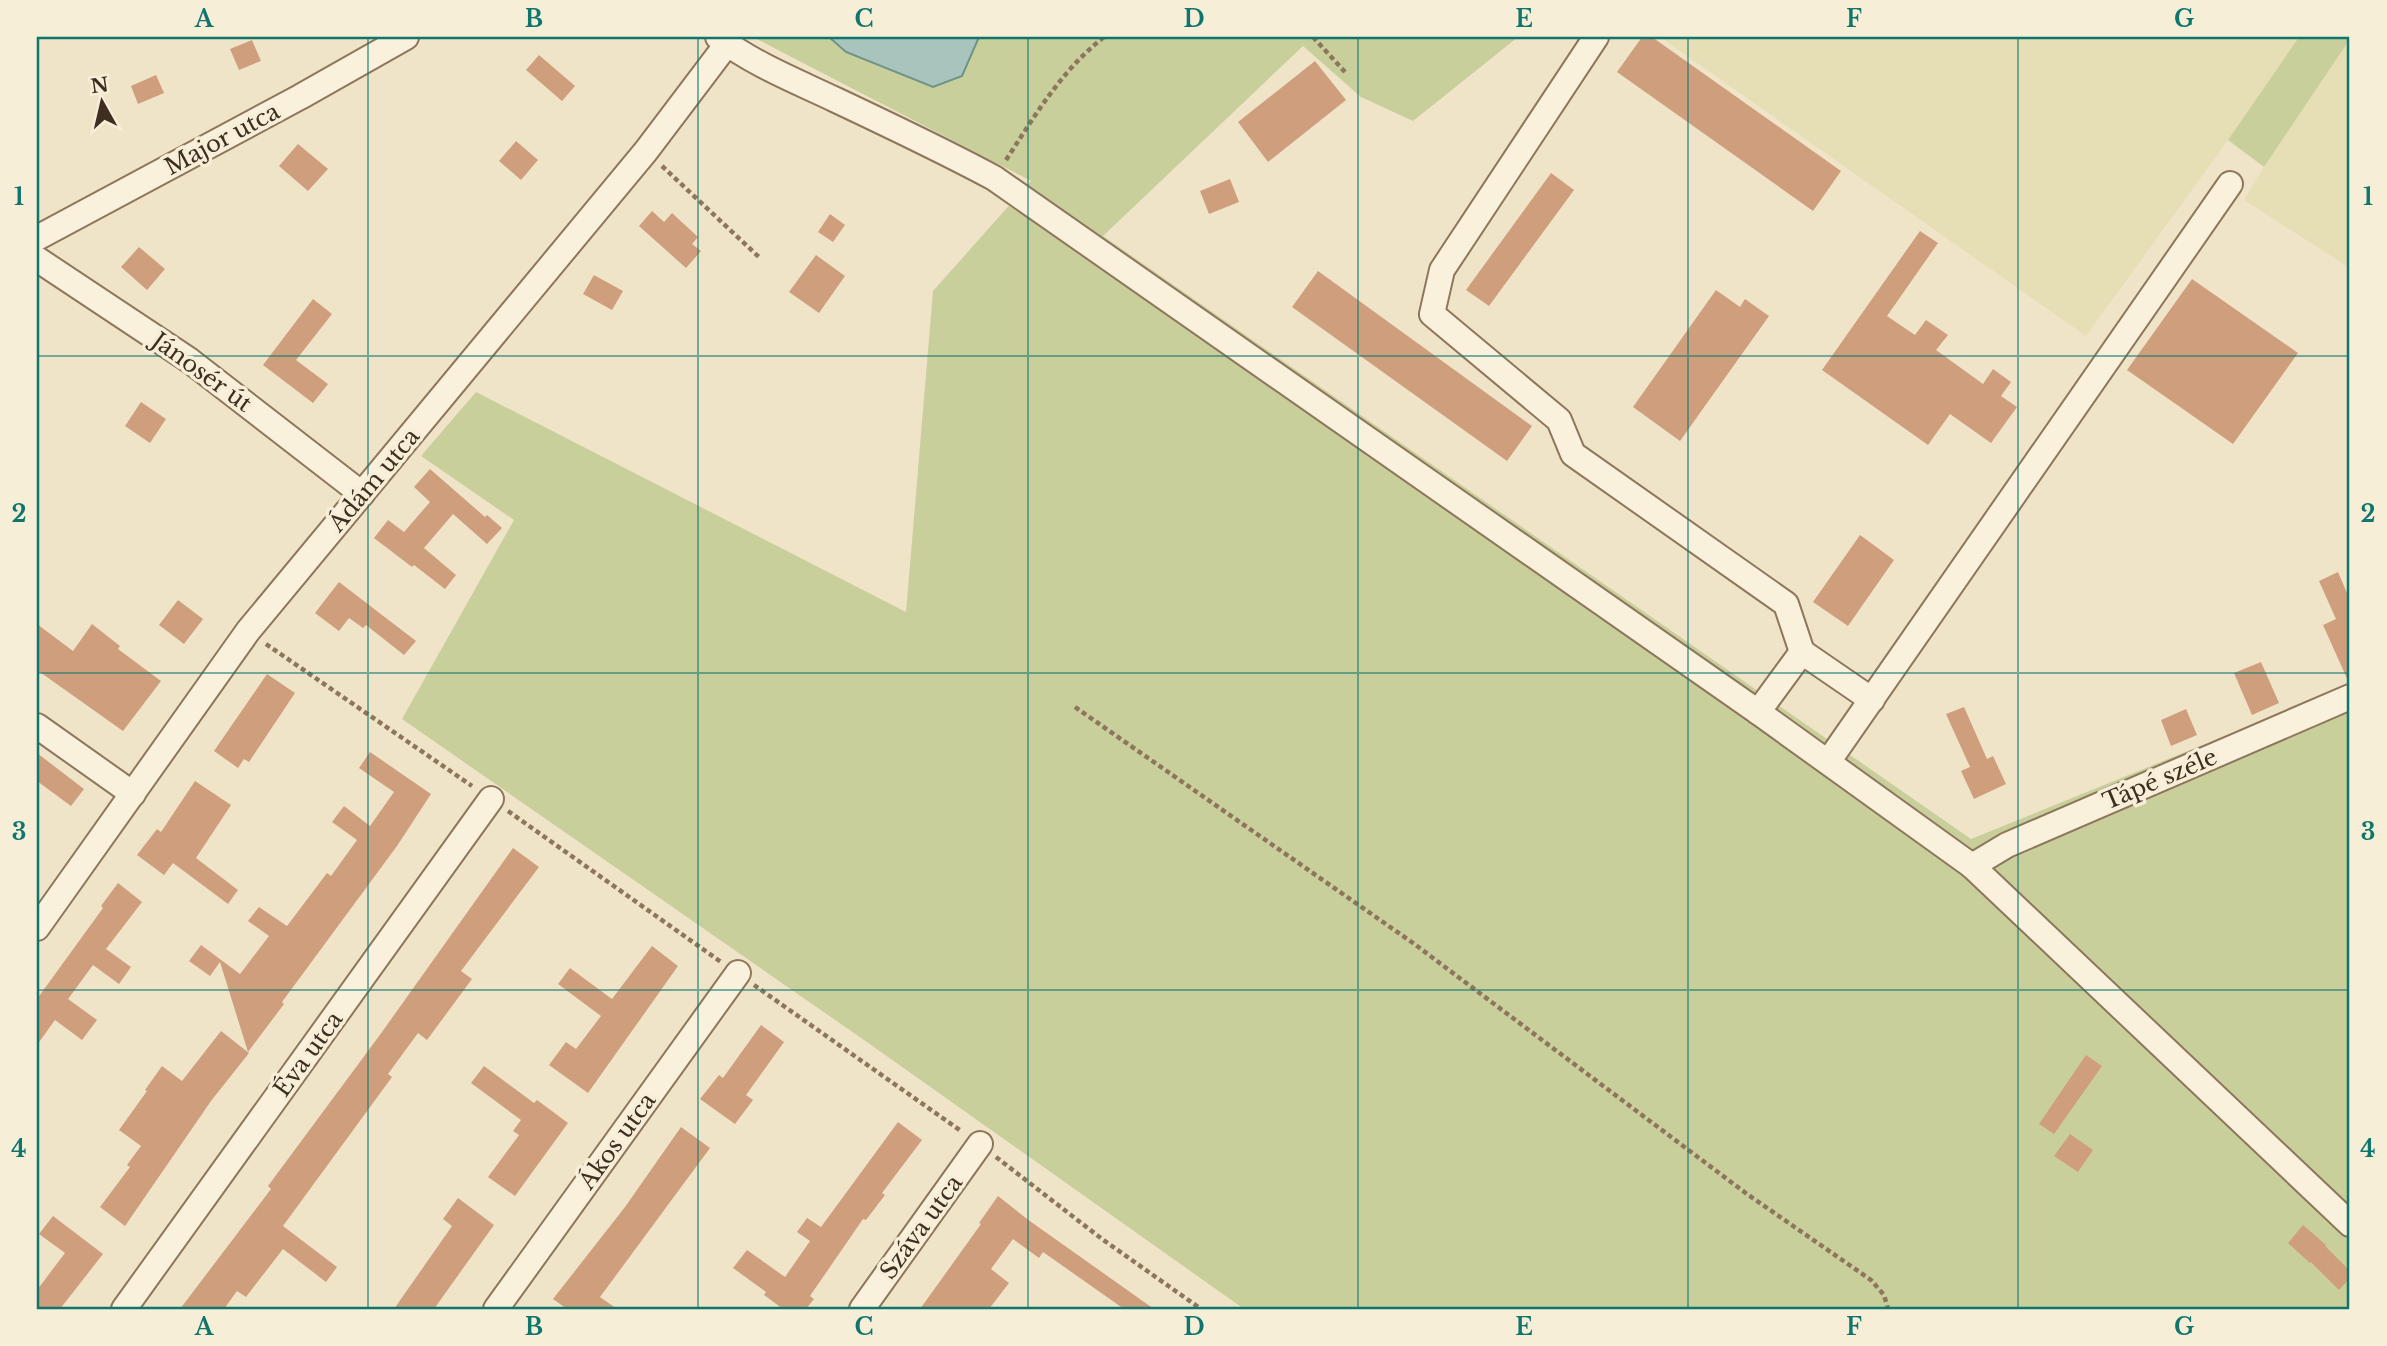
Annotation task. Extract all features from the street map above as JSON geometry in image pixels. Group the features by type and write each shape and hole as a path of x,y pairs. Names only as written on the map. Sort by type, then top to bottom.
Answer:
{"street":[{"name":"Major utca","path":"37,238 406,37"},
{"path":"1596,37 1442,270 1432,314 1559,419 1573,454 1786,604 1802,652 1872,700"},
{"path":"723,40 781,74 934,146 994,178 1758,712 1972,866 2350,1224"},
{"name":"Ádám utca","path":"37,928 248,631 646,151 723,40"},
{"path":"1828,762 2230,184"},
{"name":"Jánosér út","path":"37,259 189,360 362,494"},
{"path":"1758,712 1802,652"},
{"name":"Tápé széle","path":"1972,866 2007,845 2350,697"},
{"path":"37,726 133,794"},
{"name":"Éva utca","path":"124,1309 491,799"},
{"name":"Ákos utca","path":"496,1309 738,973"},
{"name":"Száva utca","path":"862,1309 980,1144"}],"path":[{"path":"994,178 1058,81 1087,50 1104,37"},
{"path":"1313,37 1345,72"},
{"path":"646,151 761,259"},
{"path":"1075,707 1413,943 1747,1194 1871,1280 1884,1295 1888,1309"}],"shaded area":[{"path":"1660,37 2299,37 2086,336"},
{"path":"2350,39 2350,268 2244,200"}],"green space":[{"path":"753,37 828,37 846,52 933,87 975,45 979,37 1518,37 1413,121 1361,97 1303,46 1103,236 1971,839 2350,685 2350,1309 1244,1309 864,1040 402,719 514,520 421,456 476,392 906,612 933,291 1031,181"},
{"path":"2299,37 2350,39 2264,167 2228,140"}],"water":[{"path":"829,37 979,37 962,76 933,87 846,52"}],"building":[{"path":"1642,37 1652,37 1841,171 1813,211 1617,72"},
{"path":"252,40 261,61 239,70 230,49"},
{"path":"539,55 575,86 562,101 526,70"},
{"path":"1315,61 1346,100 1268,162 1238,122"},
{"path":"156,75 164,93 138,104 131,86"},
{"path":"516,141 538,160 521,180 499,161"},
{"path":"298,144 328,169 308,191 279,166"},
{"path":"1551,173 1574,190 1489,306 1466,290"},
{"path":"1230,179 1239,202 1209,214 1200,191"},
{"path":"652,211 664,222 672,213 698,237 692,244 701,251 686,268 639,226"},
{"path":"830,214 845,225 833,242 818,232"},
{"path":"1920,231 1938,243 1887,316 1915,335 1926,320 1948,335 1936,350 1983,384 1993,369 2011,382 2001,396 2017,407 1991,443 1950,414 1928,445 1822,370"},
{"path":"139,247 165,269 147,290 121,267"},
{"path":"816,255 845,276 819,313 789,292"},
{"path":"1318,271 1532,426 1507,461 1292,307"},
{"path":"594,275 623,291 612,310 583,294"},
{"path":"2192,279 2298,353 2233,444 2127,370"},
{"path":"1716,290 1740,307 1745,299 1769,316 1680,441 1633,407"},
{"path":"313,299 332,314 296,360 328,384 313,403 263,365"},
{"path":"141,402 166,419 150,443 125,426"},
{"path":"430,469 485,517 487,515 502,528 487,544 453,514 424,548 456,575 445,589 374,538 388,520 404,532 430,502 414,487"},
{"path":"1860,535 1894,560 1848,626 1813,602"},
{"path":"2338,572 2350,600 2349,683 2323,625 2336,619 2319,581"},
{"path":"339,582 416,641 404,655 366,625 363,628 349,618 339,631 315,613"},
{"path":"178,600 203,619 184,644 159,625"},
{"path":"37,624 73,651 92,624 120,646 118,649 161,681 123,731 37,670"},
{"path":"2261,662 2279,703 2252,715 2234,673"},
{"path":"267,674 295,693 249,762 244,759 238,768 214,751"},
{"path":"1964,707 1987,759 1993,756 2006,784 1974,799 1961,771 1970,767 1946,714"},
{"path":"2186,709 2197,735 2171,746 2161,720"},
{"path":"370,752 431,794 397,846 248,1052 220,962 210,976 189,961 201,945 240,974 269,936 248,921 259,907 287,926 327,873 331,876 357,840 332,822 344,806 370,826 394,792 359,768"},
{"path":"37,753 84,789 71,806 37,781"},
{"path":"195,781 231,805 196,858 238,890 228,904 173,863 164,875 137,855 157,829 161,832"},
{"path":"513,848 539,867 461,971 472,979 427,1040 418,1033 388,1074 392,1077 283,1226 337,1267 326,1282 283,1249 246,1297 237,1291 224,1309 180,1309 271,1189 268,1186"},
{"path":"118,883 142,902 106,949 131,967 119,984 93,965 68,999 97,1020 82,1040 55,1020 37,1045 37,999"},
{"path":"652,946 678,966 588,1093 549,1065 566,1042 576,1049 601,1016 558,984 570,968 612,999"},
{"path":"761,1025 784,1042 746,1095 753,1100 735,1124 700,1099 719,1075 723,1078"},
{"path":"221,1031 249,1053 211,1101 125,1226 100,1207 130,1167 127,1165 141,1146 119,1130 162,1066 182,1081"},
{"path":"2086,1055 2102,1066 2054,1134 2039,1124"},
{"path":"484,1066 534,1103 537,1100 568,1123 515,1196 488,1177 519,1135 513,1131 521,1120 471,1083"},
{"path":"898,1122 922,1140 810,1296 814,1299 806,1309 783,1309 764,1295 766,1292 733,1268 747,1250 785,1277 810,1241 797,1232 807,1218 821,1227"},
{"path":"681,1127 710,1148 600,1297 617,1309 567,1309 553,1299 625,1207"},
{"path":"2070,1134 2093,1150 2078,1172 2054,1156"},
{"path":"998,1196 1154,1309 1124,1309 1043,1252 1039,1258 1013,1239 991,1269 1009,1283 989,1309 920,1309"},
{"path":"458,1198 494,1225 434,1309 394,1309 452,1226 443,1219"},
{"path":"53,1216 103,1254 60,1309 37,1309 37,1290 65,1253 39,1234"},
{"path":"2303,1225 2350,1271 2350,1278 2339,1290 2288,1243"}]}
